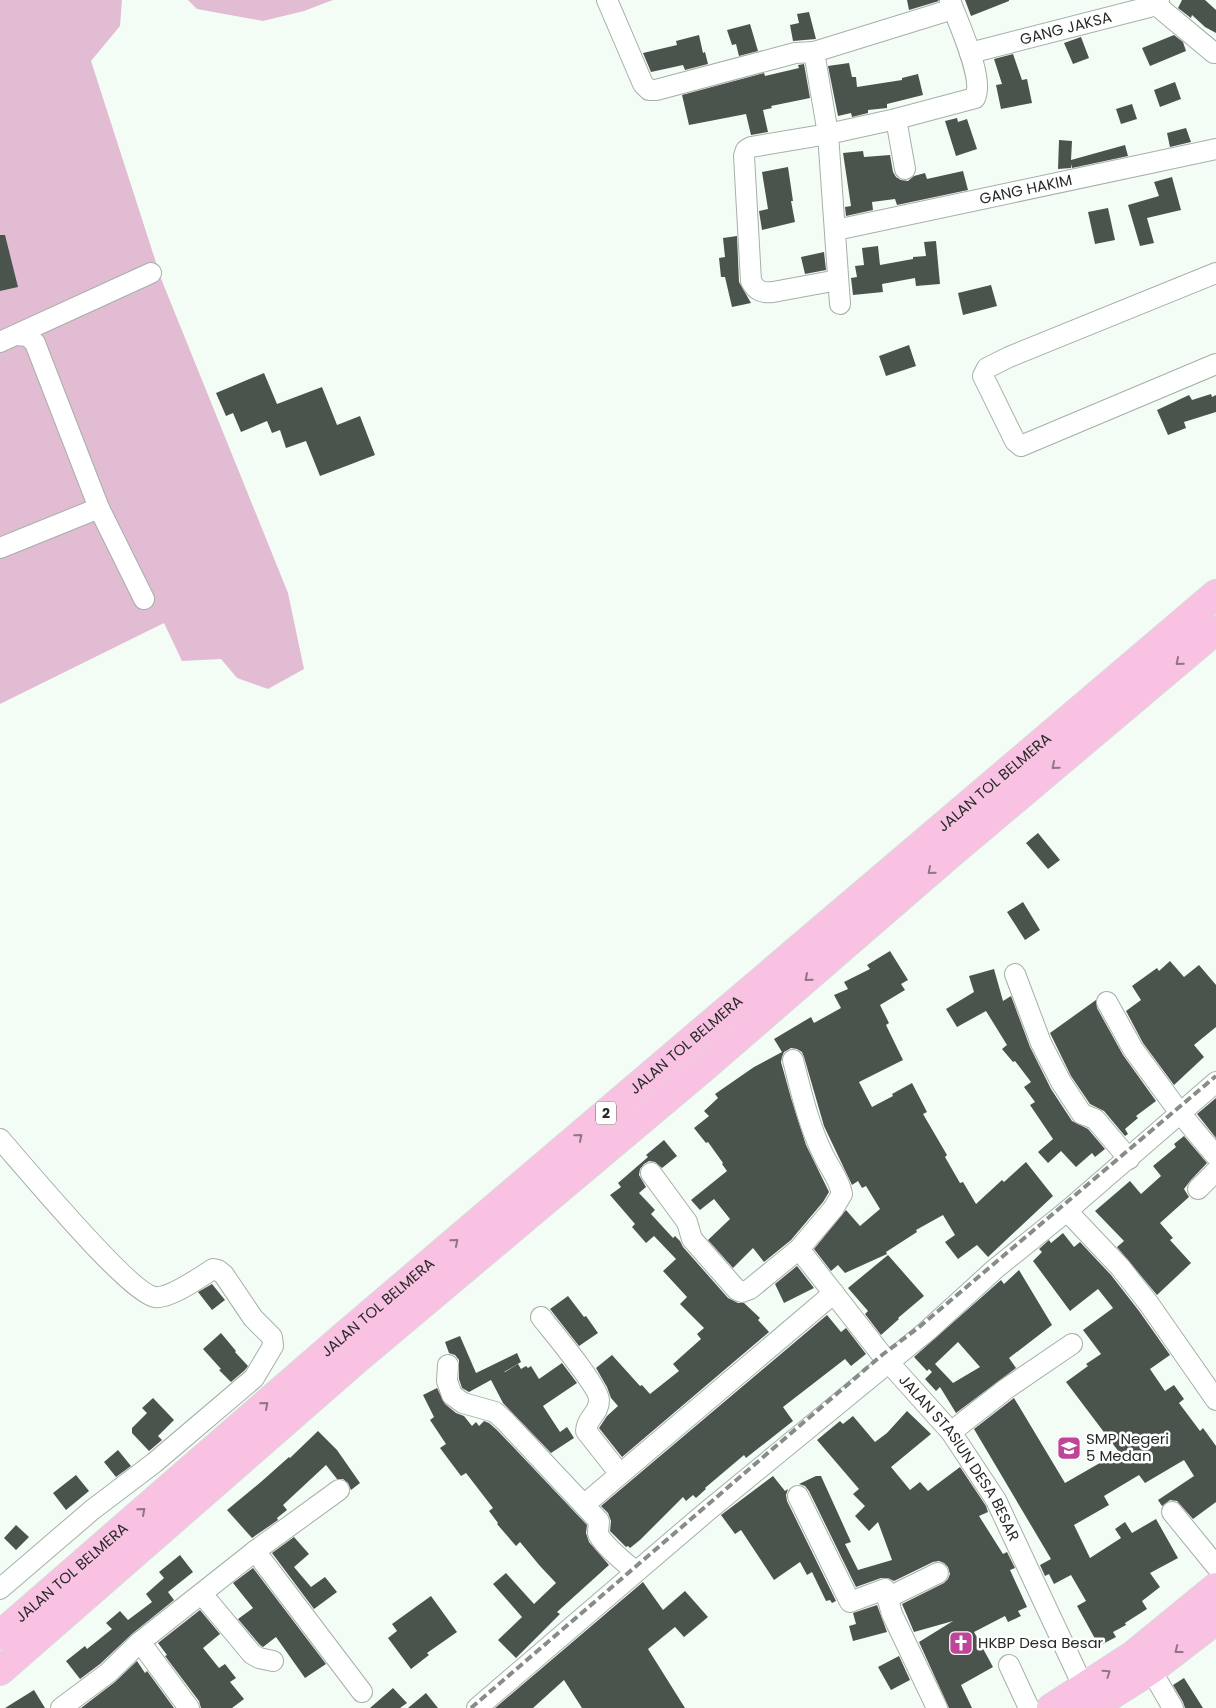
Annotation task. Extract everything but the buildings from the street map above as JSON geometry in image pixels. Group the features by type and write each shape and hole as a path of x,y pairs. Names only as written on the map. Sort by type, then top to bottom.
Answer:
{"highway":[{"name":"JALAN TOL BELMERA","path":"0,1635 344,1336 1216,594"},
{"name":"JALAN TOL BELMERA","path":"0,1670 356,1360 702,1069 948,856 1216,630"},
{"path":"1101,1700 1133,1655 1216,1587"},
{"path":"1051,1708 1101,1700 1151,1670 1216,1620"}],"street":[{"path":"608,0 643,84 649,90 656,90 795,53 814,52 951,4 970,53 978,92 975,98 896,119 828,134 751,146 746,150 744,156 751,281 755,288 763,293 838,280"},
{"path":"1157,2 1214,53"},
{"name":"GANG JAKSA","path":"970,53 1157,2"},
{"path":"814,52 828,134 840,304"},
{"path":"896,119 905,169"},
{"name":"GANG HAKIM","path":"836,230 1216,149"},
{"path":"8,339 151,273"},
{"path":"1216,273 1009,357 987,368 983,376 1015,441 1021,446 1216,364"},
{"path":"8,339 28,336 35,343 99,508 144,599"},
{"path":"0,548 99,508"},
{"path":"1015,974 1040,1043 1061,1082 1082,1114 1095,1118 1129,1159"},
{"path":"1107,1002 1133,1049 1180,1113 1216,1156"},
{"path":"651,1173 687,1222 692,1239 737,1290 742,1292 750,1289 799,1249 833,1209 842,1194 840,1185 822,1152 808,1116 793,1060"},
{"path":"477,1708 636,1572 927,1331 995,1269 1129,1159 1216,1082"},
{"path":"0,1139 106,1258 138,1288 155,1297 171,1294 213,1269 218,1270 224,1275 253,1318 272,1337 273,1346 254,1378 154,1463 92,1510 0,1589"},
{"path":"1198,1189 1216,1170"},
{"path":"1067,1211 1120,1267 1149,1304 1216,1400"},
{"name":"JALAN STASIUN DESA BESAR","path":"799,1249 888,1362 951,1432 996,1500 1101,1700"},
{"path":"584,1504 834,1292"},
{"path":"541,1317 591,1383 600,1398 598,1410 586,1422 586,1431 620,1474"},
{"path":"951,1432 1006,1389 1072,1344"},
{"path":"448,1365 447,1381 452,1395 463,1404 495,1412 505,1421 599,1521 598,1534 621,1560 636,1572"},
{"path":"61,1708 108,1673 140,1642 255,1551 339,1490"},
{"path":"798,1496 850,1602 885,1589 892,1614 937,1708"},
{"path":"1172,1512 1216,1566"},
{"path":"255,1551 362,1692"},
{"path":"887,1598 938,1573"},
{"path":"202,1594 252,1654 259,1658 273,1661"},
{"path":"140,1642 189,1708"},
{"path":"1009,1665 1029,1708"},
{"path":"1151,1670 1173,1708"}],"shaded area":[{"path":"0,0 122,0 120,26 91,61 162,281 288,593 304,669 268,689 237,678 221,659 182,661 164,623 0,704"},
{"path":"188,0 333,0 304,11 263,21 197,9"}],"railway":[{"path":"471,1708 882,1355 918,1328 1216,1076"}],"place":[{"name":"SMP Negeri 5 Medan","path":"1069,1448"},
{"name":"HKBP Desa Besar","path":"961,1643"}]}
